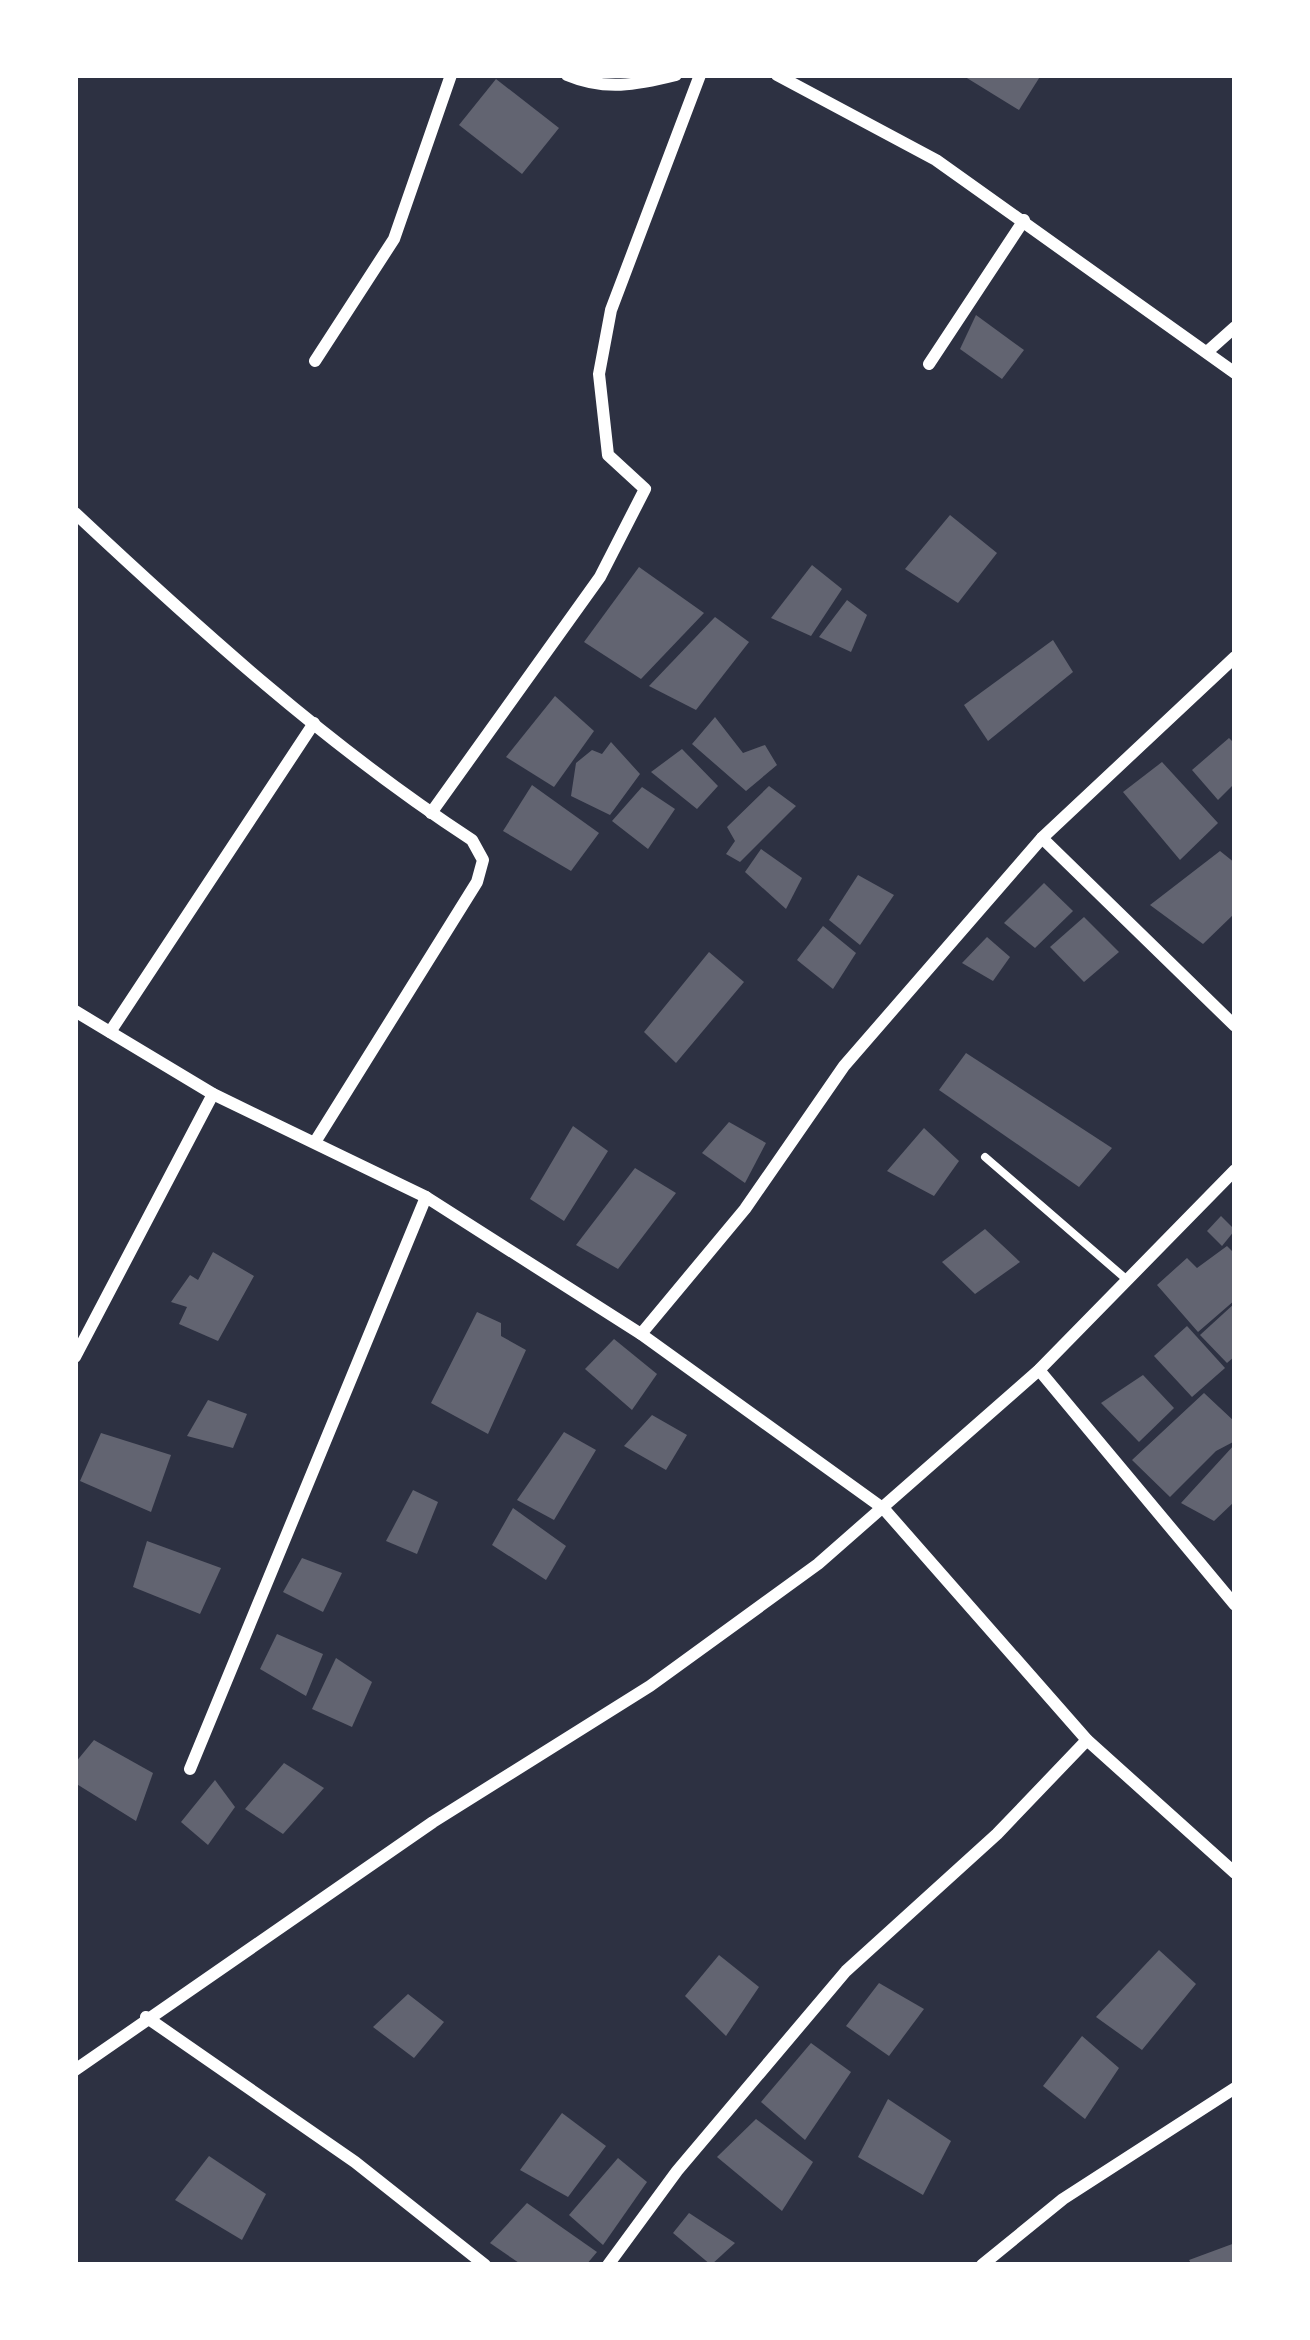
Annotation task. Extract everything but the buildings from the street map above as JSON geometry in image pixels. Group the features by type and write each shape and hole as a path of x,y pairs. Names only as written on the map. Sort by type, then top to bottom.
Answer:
{"street":[{"path":"315,361 394,239 451,75"},
{"path":"567,75 591,85 629,86 676,75"},
{"path":"431,813 600,577 645,489 608,455 599,374 611,310 700,75"},
{"path":"777,75 936,160 1235,374"},
{"path":"929,364 1024,220"},
{"path":"1207,352 1235,327"},
{"path":"75,513 185,616 314,723 472,840 483,860 477,881 314,1142"},
{"path":"641,1334 745,1209 844,1066 1042,838 1235,657"},
{"path":"110,1032 314,723"},
{"path":"1042,838 1235,1026"},
{"path":"75,1012 213,1094 426,1197 641,1334 884,1509 1087,1739 1235,1874"},
{"path":"75,1357 213,1094"},
{"path":"75,2070 146,2017 254,1951 433,1822 650,1686 884,1509 1040,1370 1235,1171"},
{"path":"190,1769 426,1197"},
{"path":"1040,1370 1235,1605"},
{"path":"608,2265 677,2171 846,1971 997,1834 1087,1739"},
{"path":"146,2017 355,2162 485,2265"},
{"path":"982,2265 1063,2199 1235,2088"}],"lane":[{"path":"985,1157 1127,1280"}]}
